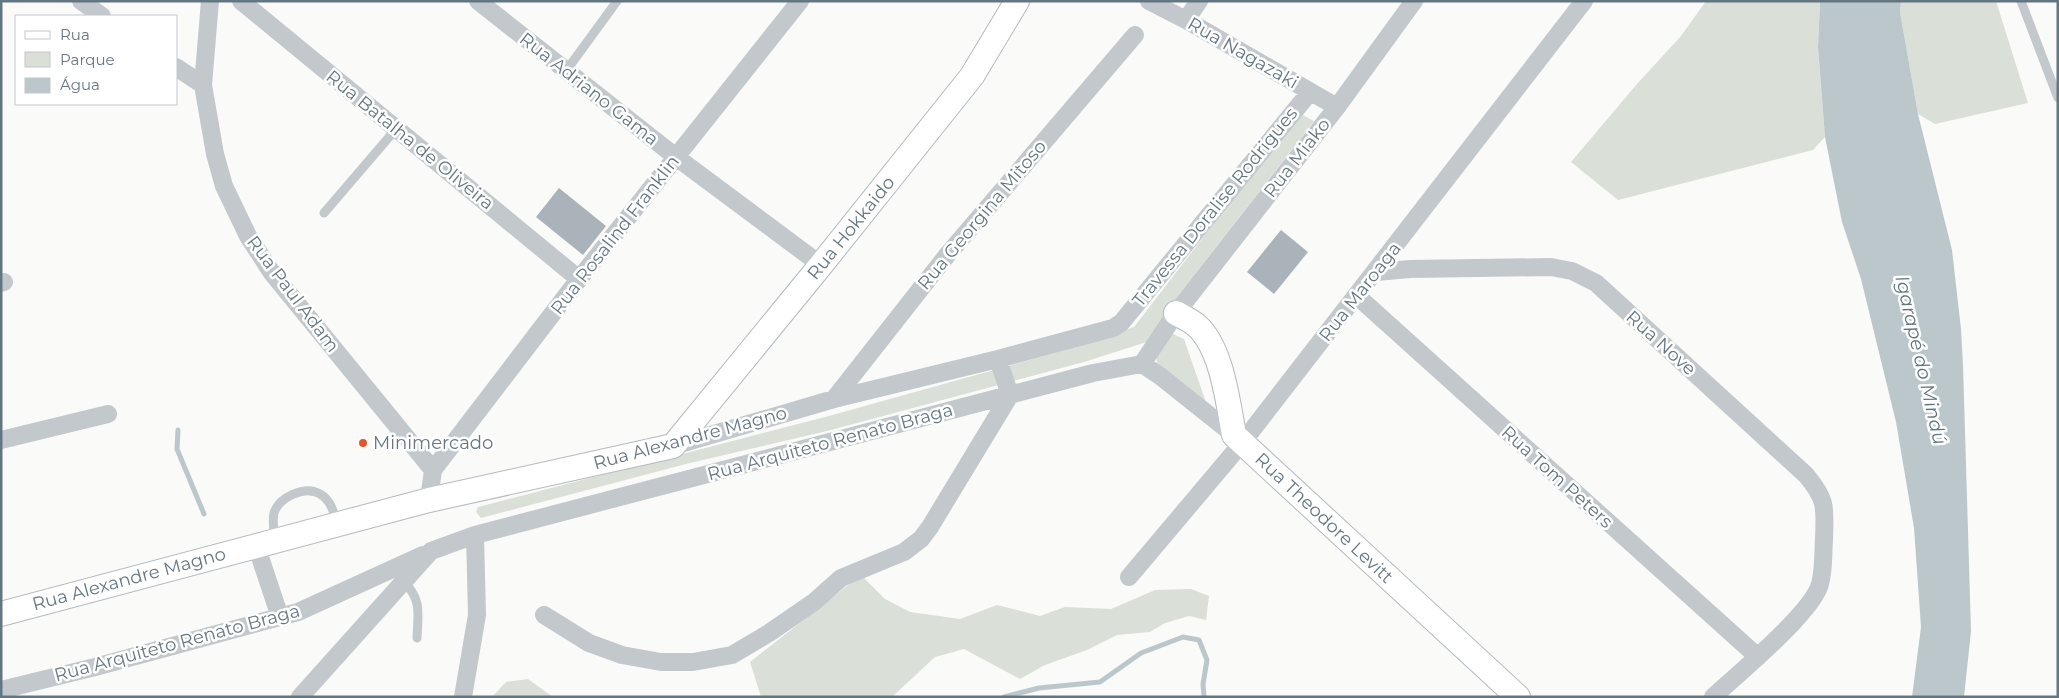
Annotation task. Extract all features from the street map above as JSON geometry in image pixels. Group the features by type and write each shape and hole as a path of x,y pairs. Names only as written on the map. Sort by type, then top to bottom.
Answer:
{"street":[{"path":"81,1 101,15"},
{"name":"Rua Paul Adam","path":"210,1 203,85 213,145 224,186 248,236 272,273 433,470"},
{"name":"Rua Batalha de Oliveira","path":"241,1 579,279"},
{"name":"Rua Adriano Gama","path":"478,1 676,157 821,265"},
{"name":"Rua Rosalind Franklin","path":"433,470 579,279 800,1"},
{"name":"Rua Nagazaki","path":"1149,1 1186,20 1337,107"},
{"path":"1186,20 1199,1"},
{"name":"Rua Miako","path":"1176,313 1337,107 1414,1"},
{"name":"Rua Maroaga","path":"1129,576 1238,439 1376,272 1584,1"},
{"name":"Rua Hokkaido","path":"673,446 972,76 1013,3"},
{"name":"Rua Georgina Mitoso","path":"834,399 948,254 1134,35"},
{"path":"178,68 203,85"},
{"name":"Travessa Doralise Rodrigues","path":"1121,323 1310,92"},
{"name":"Rua Nove","path":"1376,272 1410,269 1551,267 1580,274 1596,283 1806,475 1819,491 1825,511 1820,586 1806,609 1758,657"},
{"name":"Rua Tom Peters","path":"1357,296 1758,657"},
{"path":"1176,313 1196,326 1211,345 1238,439 1160,376 1142,364 1176,313"},
{"name":"Rua Alexandre Magno","path":"1,614 429,500 673,446 834,399 998,359 1113,328 1121,323"},
{"path":"544,615 589,643 622,655 661,662 693,662 732,655 769,633 814,602 841,578 898,555 921,539 935,520 1010,395 998,359"},
{"name":"Rua Arquiteto Renato Braga","path":"1,690 95,667 298,612 431,551 467,537 1093,373 1142,364"},
{"path":"1,440 108,414"},
{"name":"Rua Theodore Levitt","path":"1238,439 1518,697"},
{"path":"429,500 433,470"},
{"path":"463,697 477,616 467,537"},
{"path":"265,543 280,617"},
{"path":"300,697 431,551"},
{"path":"1713,697 1758,657"}],"lane":[{"path":"566,71 617,1"},
{"path":"2022,1 2058,98"},
{"path":"324,213 396,129"},
{"path":"265,543 278,504 289,495 308,492 320,494 332,506 337,524"},
{"path":"404,582 413,591 419,604 417,638"}],"green space":[{"path":"1706,1 1820,1 1818,47 1825,137 1813,150 1618,200 1571,162 1637,84 1681,36"},
{"path":"1901,1 1996,1 2028,103 1935,124 1918,114 1900,12"},
{"path":"1299,113 1314,121 1177,297 1162,321 1163,334 1173,334 1184,339 1210,414 1157,365 1156,339 1084,362 831,430 686,464 481,518 476,512 478,507 829,416 1080,346 1134,327"},
{"path":"861,575 885,599 910,612 960,619 997,605 1040,616 1065,607 1111,609 1155,590 1191,589 1209,596 1206,620 1189,616 1165,623 1150,632 1117,635 1087,650 1045,665 1020,679 964,649 935,657 892,697 761,697 750,662"},
{"path":"528,679 553,697 492,697 506,682"}],"water":[{"name":"Igarapé do Mindú","path":"1820,1 1901,1 1900,12 1918,114 1952,250 1961,329 1971,631 1964,697 1912,697 1921,627 1914,528 1896,422 1861,279 1842,222 1825,137 1818,47"}],"building":[{"path":"559,188 606,226 583,255 536,217"},
{"path":"1281,230 1308,252 1274,294 1247,272"}],"waterway":[{"path":"178,430 177,449 204,514"},
{"path":"1004,697 1039,688 1100,682 1141,653 1183,637 1199,640 1207,660 1203,684 1204,697"}],"place":[{"name":"Minimercado","path":"363,443"}]}
